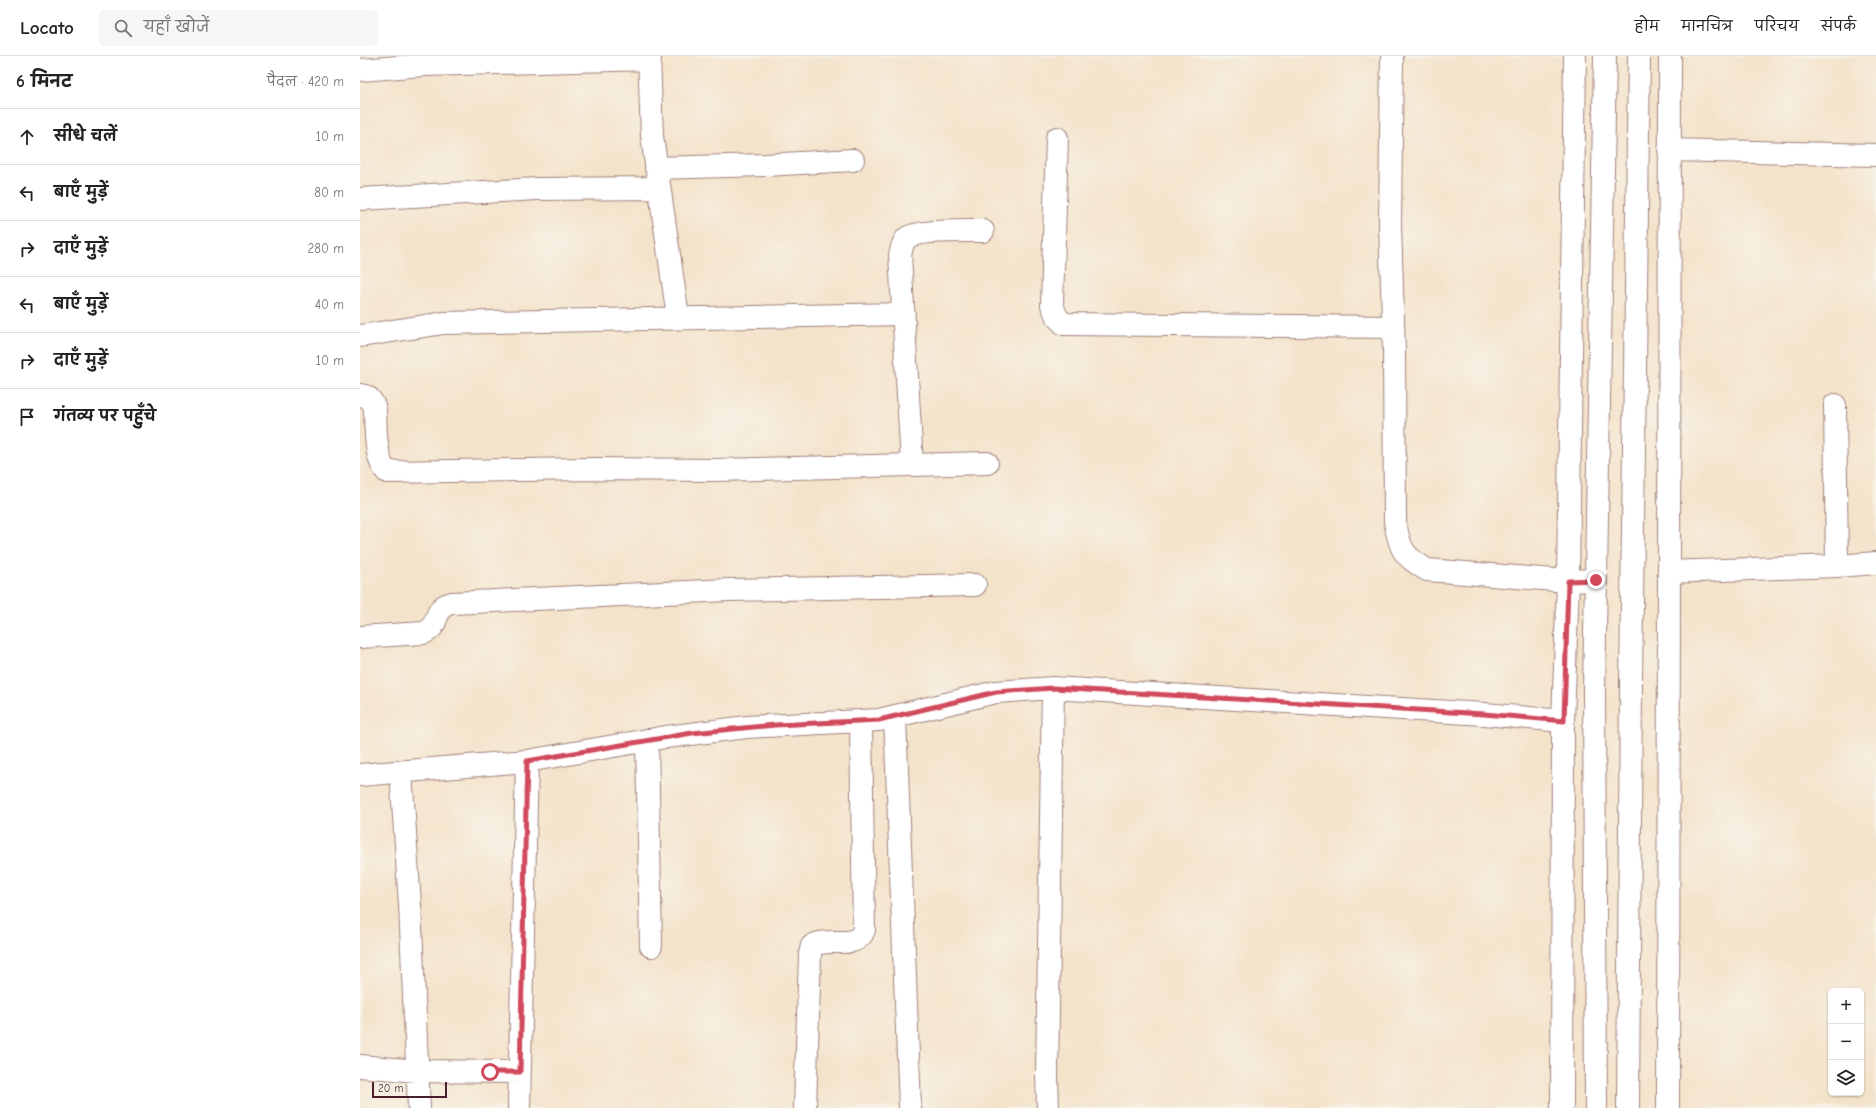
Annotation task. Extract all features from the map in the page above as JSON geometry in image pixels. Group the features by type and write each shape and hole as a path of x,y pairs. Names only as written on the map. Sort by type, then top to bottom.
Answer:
{"street":[{"path":"1392,56 1390,224 1393,327 1395,522 1399,544 1412,561 1427,570 1568,581 1596,580"},
{"path":"1562,1108 1564,721 1568,581 1575,56"},
{"path":"1596,1108 1594,691 1605,56"},
{"path":"1628,1108 1631,682 1639,56"},
{"path":"1668,1108 1670,56"},
{"path":"360,70 424,65 649,57 652,136 678,317"},
{"path":"1057,138 1052,305 1057,317 1064,324 1393,327"},
{"path":"1669,150 1876,155"},
{"path":"360,199 537,189 658,178 765,165 853,160"},
{"path":"912,465 900,255 903,243 907,237 918,233 983,231"},
{"path":"360,336 444,322 904,314"},
{"path":"360,395 368,396 375,408 378,459 381,467 387,472 588,469 716,470 987,463"},
{"path":"1835,405 1837,566"},
{"path":"1669,572 1837,566 1876,563"},
{"path":"360,637 423,633 430,631 435,623 439,610 445,604 452,602 729,590 976,585"},
{"path":"360,775 527,761 647,740 754,727 861,722 895,717 996,692 1053,688 1484,714 1564,721"},
{"path":"1048,1108 1047,1075 1053,688"},
{"path":"895,717 910,1108"},
{"path":"805,1108 810,954 812,946 818,942 850,942 862,935 864,930 861,722"},
{"path":"647,740 651,946"},
{"path":"519,1108 527,761"},
{"path":"401,772 410,905 419,1108"},
{"path":"360,1066 417,1071 520,1072"}],"route":[{"path":"490,1072 520,1072 527,761 692,733 775,725 879,720 996,692 1023,689 1053,688 1484,714 1564,721 1568,581 1596,580"}]}
